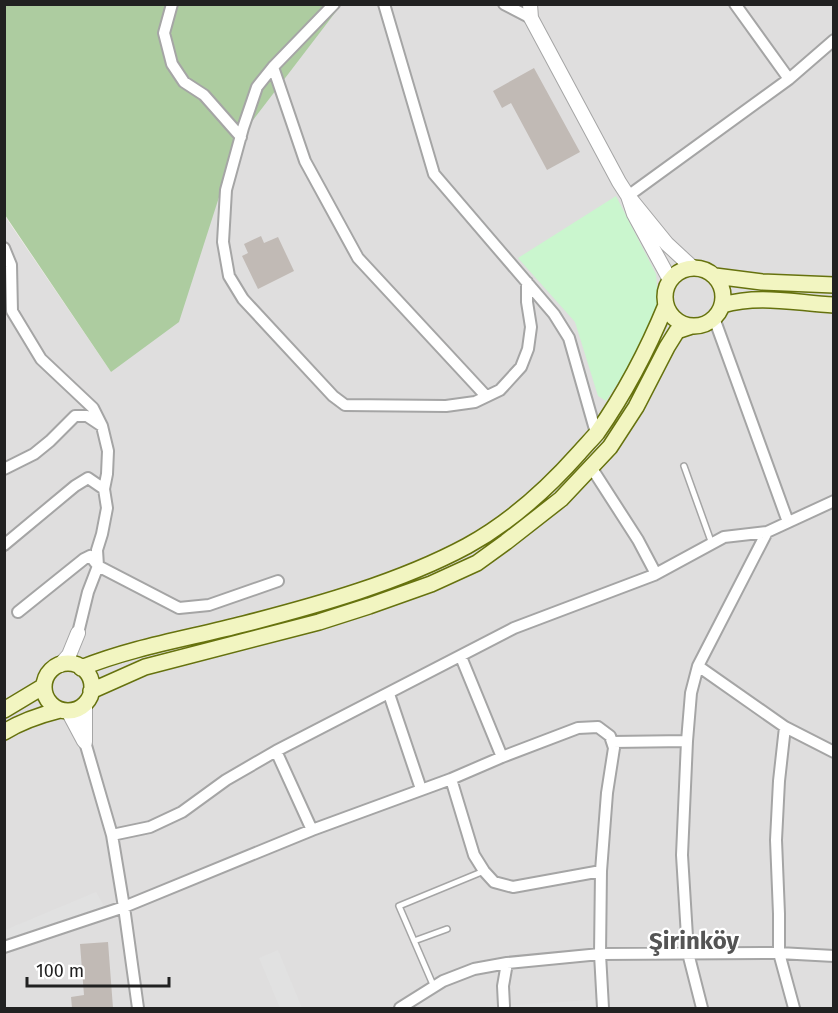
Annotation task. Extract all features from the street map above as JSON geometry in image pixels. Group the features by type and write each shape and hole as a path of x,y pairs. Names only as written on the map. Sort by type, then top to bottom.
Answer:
{"main road":[{"path":"692,326 676,319 666,305 666,288 676,273 684,269 701,268 715,276 723,297 718,311"},
{"path":"715,276 762,282 834,285"},
{"path":"4,732 38,716 79,708 88,697 145,667 318,622 431,584 477,563 561,499 610,447 636,407 677,331 702,325 718,311 737,300 763,298 834,305"},
{"path":"64,711 48,701 44,686 50,672 60,665 79,666 244,624 357,592 430,563 468,545 503,523 538,495 596,433 621,395 649,345 666,305"},
{"path":"79,666 90,678 88,697"},
{"path":"4,710 44,686"}],"street":[{"path":"172,4 164,33 172,64 184,82 204,95 240,137"},
{"path":"334,4 273,67 257,87 240,137 226,189 224,242 229,276 243,299 333,396 345,405 446,406 475,402 500,390 521,367 528,349 531,327 527,282"},
{"path":"384,4 434,174 554,314 569,338 596,433"},
{"path":"504,4 530,11 619,182 667,244 693,268"},
{"path":"735,4 789,80"},
{"path":"628,196 789,80 834,40"},
{"path":"273,67 305,161 358,258 486,396"},
{"path":"628,196 634,214 670,280"},
{"path":"4,248 11,266 8,314 41,359 93,408 102,426 108,451 104,489 107,508 97,550 98,566 88,591 78,633 69,655 60,665"},
{"path":"718,311 788,522"},
{"path":"4,469 34,454 75,416 87,416 102,426"},
{"path":"591,467 638,540 656,574"},
{"path":"4,545 75,486 88,478 104,489"},
{"path":"112,835 150,827 182,812 226,780 276,751 514,628 656,574 724,537 767,532 834,501"},
{"path":"702,1008 688,953 682,855 691,693 698,666 767,532"},
{"path":"18,612 90,556 98,566 179,608 209,605 278,581"},
{"path":"78,633 79,666"},
{"path":"461,657 502,757"},
{"path":"698,666 785,727 834,752"},
{"path":"389,694 421,789"},
{"path":"85,742 88,697"},
{"path":"64,711 85,742 112,835 138,1008"},
{"path":"4,947 124,907 312,830 451,779 578,728 598,727 610,736 614,748 601,871 600,954 603,1008"},
{"path":"785,727 779,780 777,840 779,953 794,1008"},
{"path":"612,742 687,741"},
{"path":"276,751 312,830"},
{"path":"451,779 474,855 484,872 494,882 513,887 601,871"},
{"path":"400,1008 443,981 474,969 507,963 600,954 779,953 834,956"},
{"path":"504,1005 503,986 507,963"}],"lane":[{"path":"684,466 712,544"},
{"path":"434,987 399,906 484,872"},
{"path":"414,942 447,929"}],"shaded area":[{"path":"334,5 833,5 833,1008 5,1008 4,215 111,372 237,141"},
{"path":"96,892 108,913 8,946 5,930"},
{"path":"278,950 302,1008 280,1008 259,958"},
{"path":"602,999 603,1008 459,1008 504,1006"}],"green space":[{"path":"4,5 341,5 237,141 179,322 111,372 5,215"},
{"path":"616,196 656,274 658,297 654,319 606,401 598,396 575,322 518,258"}],"building":[{"path":"534,68 580,152 547,170 511,103 502,108 493,91"},
{"path":"261,236 264,243 278,237 294,271 258,289 242,256 248,253 244,244"},
{"path":"108,942 113,1008 72,1008 71,997 84,995 80,944"}],"district":[{"name":"Şirinköy","path":"694,941"}]}
